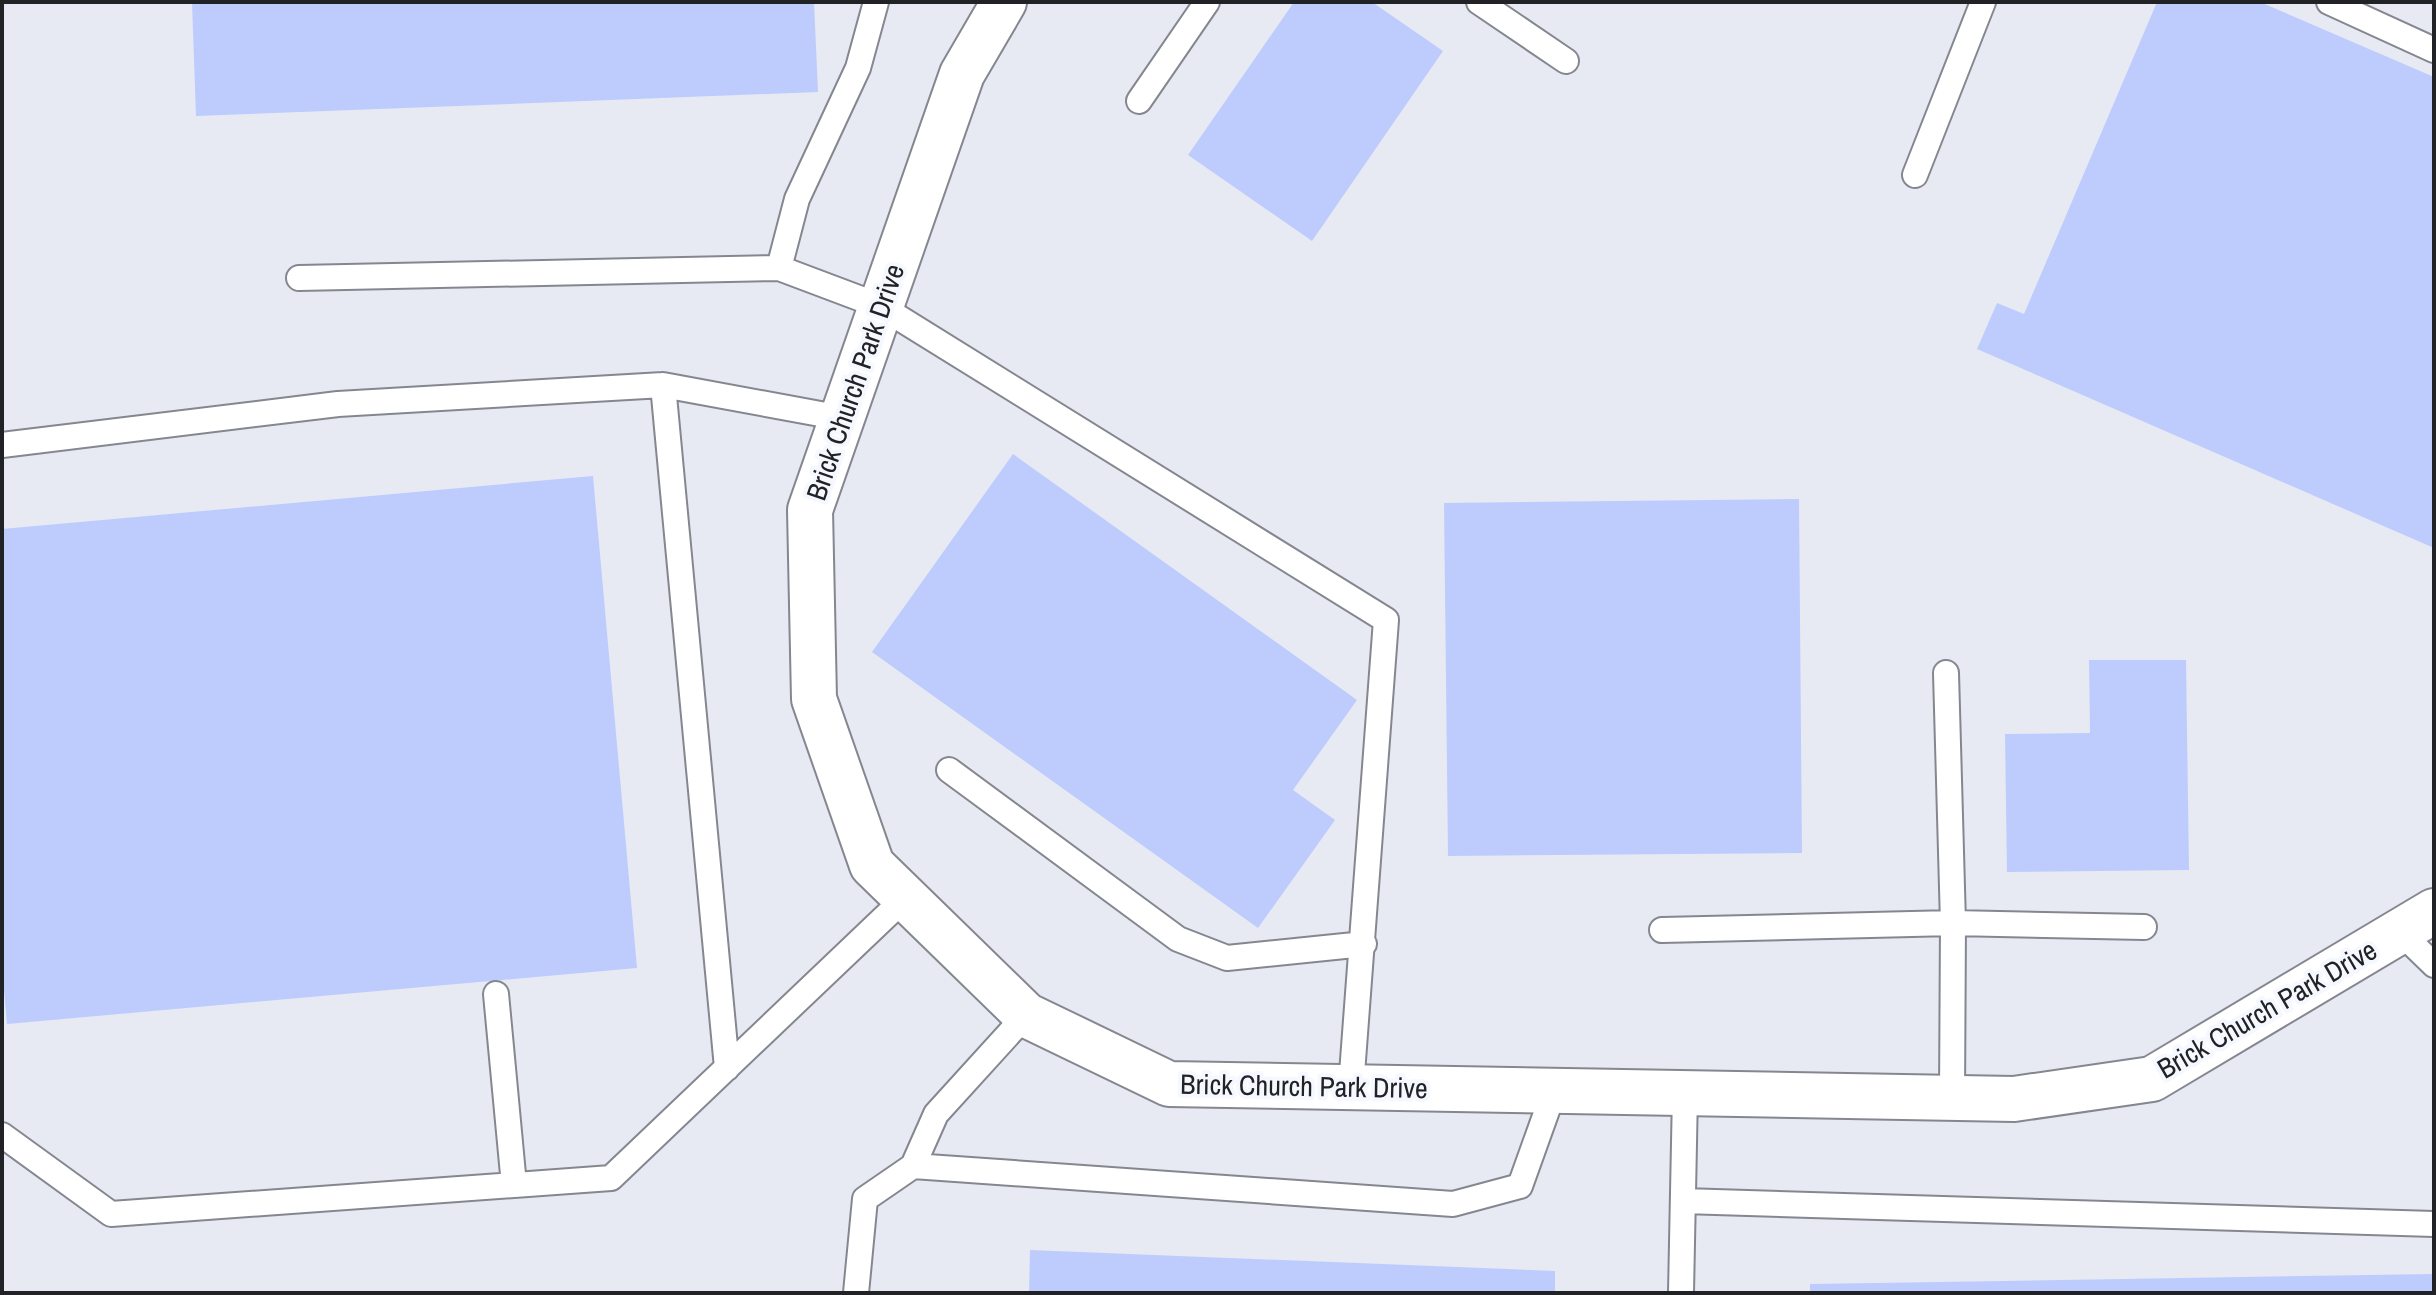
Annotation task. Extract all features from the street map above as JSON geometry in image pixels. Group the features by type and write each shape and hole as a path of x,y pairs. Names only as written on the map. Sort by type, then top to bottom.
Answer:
{"street":[{"name":"Brick Church Park Drive","path":"1004,2 962,74 810,510 814,699 872,865 1026,1015 1169,1084 2014,1099 2152,1079 2417,921"}],"lane":[{"path":"779,268 797,199 858,68 876,2"},
{"path":"1139,101 1207,2"},
{"path":"1479,2 1566,61"},
{"path":"1915,175 1983,2"},
{"path":"2329,2 2434,50"},
{"path":"299,278 779,268 880,306 1386,620 1351,1087"},
{"path":"663,385 727,1068"},
{"path":"2,445 338,404 663,385 842,418"},
{"path":"1946,673 1953,923 1952,1098"},
{"path":"949,770 1178,939 1227,958 1364,944"},
{"path":"2,1135 111,1214 611,1178 906,897"},
{"path":"2417,921 2434,965"},
{"path":"1662,930 1953,923 2144,927"},
{"path":"496,994 514,1185"},
{"path":"856,1293 865,1199 913,1166 936,1114 1026,1015"},
{"path":"913,1166 1453,1204 1520,1186 1554,1091"},
{"path":"1681,1293 1685,1093"},
{"path":"1683,1201 2434,1224"}],"building":[{"path":"192,2 814,2 818,92 196,116"},
{"path":"1294,2 1372,2 1443,51 1312,241 1188,155"},
{"path":"2157,2 2260,2 2434,77 2434,548 1977,349 1997,303 2024,314"},
{"path":"1013,454 1357,700 1293,790 1335,820 1258,928 872,652"},
{"path":"593,476 637,968 7,1024 2,967 2,529"},
{"path":"1799,499 1802,853 1448,856 1444,503"},
{"path":"2089,660 2186,660 2189,870 2007,872 2005,734 2090,733"},
{"path":"1030,1250 1555,1271 1555,1293 1029,1293"},
{"path":"2434,1274 2434,1293 1810,1293 1810,1284"}]}
